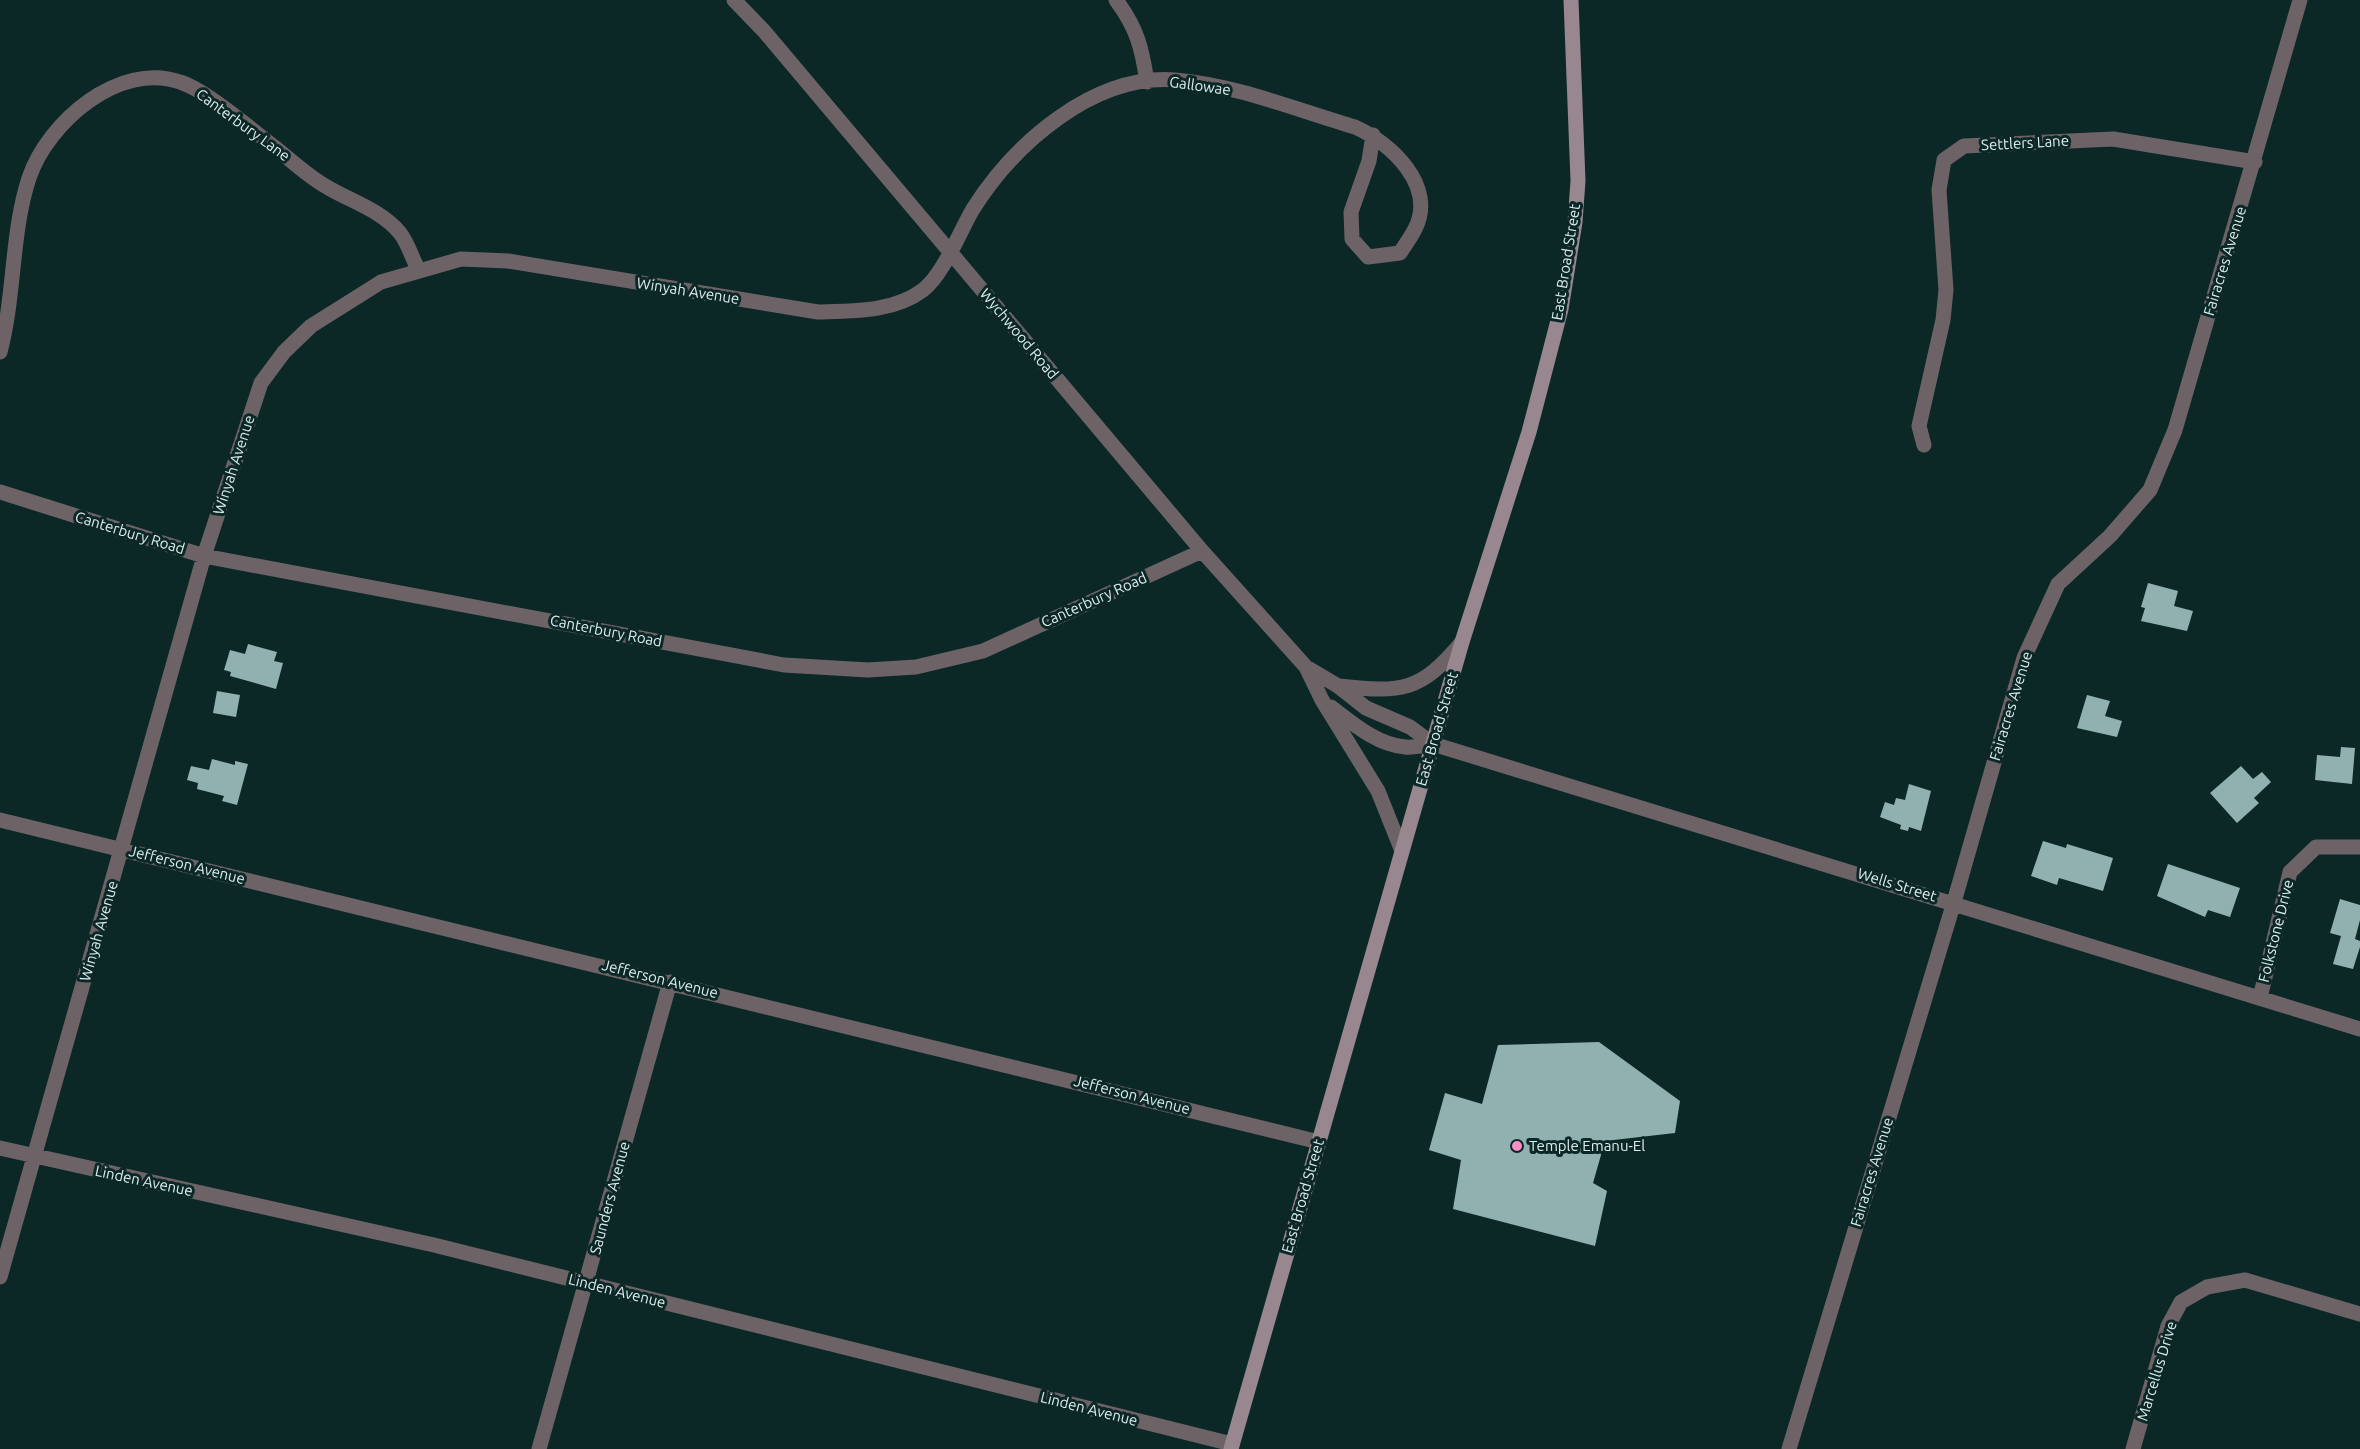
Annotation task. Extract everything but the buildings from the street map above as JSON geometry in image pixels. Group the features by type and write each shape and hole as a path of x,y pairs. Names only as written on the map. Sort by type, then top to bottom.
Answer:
{"street":[{"name":"Wychwood Road","path":"734,0 1202,551 1306,667 1322,700 1378,791 1402,851"},
{"path":"1116,0 1131,20 1142,48 1147,82"},
{"name":"East Broad Street","path":"1232,1447 1462,642 1529,432 1569,266 1578,181 1571,0"},
{"name":"Fairacres Avenue","path":"1789,1449 1954,903 2024,658 2058,584 2110,536 2150,490 2175,430 2300,0"},
{"name":"Canterbury Lane","path":"0,352 30,176 47,144 72,116 99,95 131,80 160,78 182,82 217,104 325,186 382,216 401,234 418,269"},
{"name":"Gallowae","path":"950,252 974,208 1016,153 1059,116 1099,95 1147,82 1175,80 1235,91 1355,127 1373,135 1402,162 1415,180 1420,204 1416,228 1400,253 1368,257 1352,239 1351,212 1369,161 1373,135"},
{"name":"Settlers Lane","path":"1924,445 1919,426 1943,320 1946,290 1939,190 1944,159 1964,146 2113,139 2254,162"},
{"name":"Winyah Avenue","path":"0,1277 36,1157 204,556 261,383 284,352 311,326 381,282 418,269 461,259 508,261 818,312 857,311 901,303 925,288 950,252"},
{"name":"Canterbury Road","path":"0,492 204,556 784,664 868,670 916,667 983,651 1202,551"},
{"name":"Wychwood Road","path":"1338,686 1380,690 1403,687 1439,669 1462,642"},
{"name":"Wychwood Road","path":"1306,667 1338,686 1366,708 1389,720 1410,727 1433,744"},
{"name":"Wychwood Road","path":"1322,700 1361,730 1378,738 1405,747 1433,744"},
{"name":"Wells Street","path":"1433,744 2360,1029"},
{"name":"Jefferson Avenue","path":"0,820 1319,1142"},
{"name":"Folkstone Drive","path":"2260,998 2290,872 2316,847 2360,847"},
{"name":"Saunders Avenue","path":"539,1449 670,982"},
{"name":"Linden Avenue","path":"0,1148 422,1242 1232,1447"},
{"name":"Marcellus Drive","path":"2133,1449 2168,1326 2181,1302 2207,1287 2245,1280 2360,1314"}],"place":[{"name":"Temple Emanu-El","path":"1517,1146"}]}
